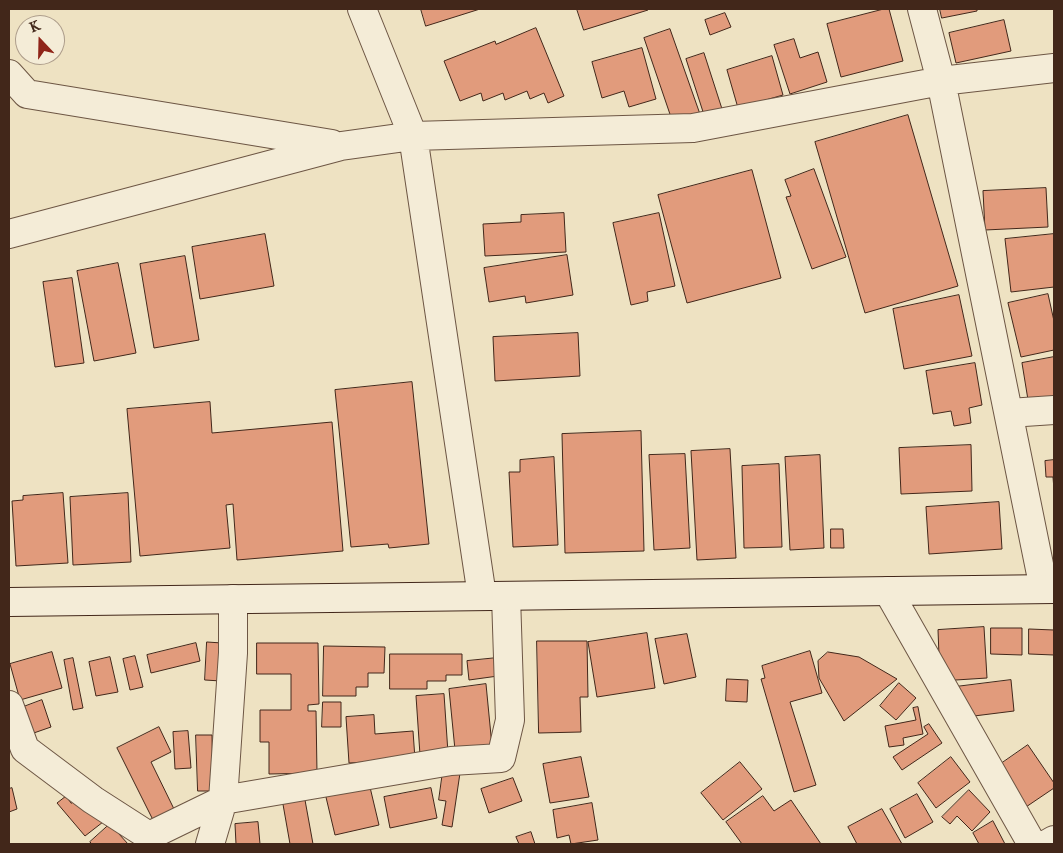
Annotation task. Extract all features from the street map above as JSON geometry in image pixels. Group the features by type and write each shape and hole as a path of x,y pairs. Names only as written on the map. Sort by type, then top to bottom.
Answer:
{"street":[{"path":"9,705 25,749 93,800 149,836 223,800 451,761 501,758 510,720 494,596 413,136 362,9"},
{"path":"9,602 1049,589 1009,413 941,81 922,9"},
{"path":"9,234 341,146 413,136 693,128 941,81 1054,68"},
{"path":"9,74 27,94 341,146"},
{"path":"1009,413 1054,410"},
{"path":"888,591 1032,844"},
{"path":"210,844 223,800 233,653 233,600"},
{"path":"1047,844 1054,840"}],"building":[{"path":"421,9 480,9 426,26"},
{"path":"577,9 648,9 648,10 584,30"},
{"path":"889,9 903,61 841,77 827,24"},
{"path":"940,9 977,9 977,11 942,18"},
{"path":"725,13 731,27 710,35 705,20"},
{"path":"1004,20 1011,51 956,63 949,33"},
{"path":"536,28 564,96 548,103 544,93 530,99 527,91 505,100 503,93 483,101 481,93 460,101 444,61 495,41 496,44"},
{"path":"670,29 701,117 674,126 644,38"},
{"path":"794,39 800,58 818,52 827,82 790,94 774,45"},
{"path":"642,48 656,99 629,107 624,91 602,98 592,62"},
{"path":"704,53 723,112 705,118 686,59"},
{"path":"772,56 783,95 738,108 727,70"},
{"path":"908,115 958,286 865,313 815,142"},
{"path":"814,169 846,257 812,269 786,197 791,196 785,180"},
{"path":"752,170 781,278 687,303 658,195"},
{"path":"1046,188 1048,227 985,230 983,191"},
{"path":"564,213 566,252 485,256 483,224 521,222 521,215"},
{"path":"659,213 675,286 647,292 648,301 631,305 613,223"},
{"path":"265,234 274,286 200,299 192,247"},
{"path":"1054,234 1054,287 1011,292 1005,239"},
{"path":"567,255 573,295 526,303 525,296 489,302 484,268"},
{"path":"185,256 199,340 154,348 140,264"},
{"path":"118,263 136,353 94,361 77,271"},
{"path":"72,278 84,363 55,367 43,282"},
{"path":"1048,294 1054,321 1054,350 1021,357 1008,303"},
{"path":"959,295 972,356 904,369 893,309"},
{"path":"578,333 580,376 495,381 493,337"},
{"path":"1054,357 1054,402 1029,406 1022,363"},
{"path":"975,363 982,405 969,408 971,423 954,426 951,411 933,414 926,371"},
{"path":"412,382 429,544 389,548 388,544 351,547 335,390"},
{"path":"210,402 212,433 332,422 343,551 237,560 233,504 226,505 230,548 140,556 127,409"},
{"path":"641,431 644,551 565,553 562,434"},
{"path":"971,445 972,491 901,494 899,448"},
{"path":"730,449 736,558 697,560 691,451"},
{"path":"685,454 690,548 654,550 649,455"},
{"path":"820,455 824,548 790,550 785,457"},
{"path":"554,457 558,545 513,547 509,472 520,472 520,460"},
{"path":"1054,460 1054,490 1053,477 1046,477 1045,461"},
{"path":"779,464 782,547 744,548 742,466"},
{"path":"63,493 68,563 16,566 12,501 23,500 23,496"},
{"path":"128,493 131,562 73,565 70,497"},
{"path":"999,502 1002,549 929,554 926,507"},
{"path":"831,529 843,529 844,548 831,548"},
{"path":"984,627 987,678 940,681 938,630"},
{"path":"991,628 1022,628 1022,655 991,654"},
{"path":"1029,629 1054,630 1054,655 1029,654"},
{"path":"647,633 655,688 597,697 588,642"},
{"path":"687,634 696,677 664,684 655,639"},
{"path":"537,641 587,641 588,697 580,697 581,732 539,733"},
{"path":"207,642 222,643 221,681 205,680"},
{"path":"196,643 200,661 151,673 147,655"},
{"path":"257,643 318,643 319,704 308,705 308,711 316,711 317,773 269,774 269,742 260,742 260,710 291,710 291,674 257,674"},
{"path":"324,646 385,647 384,673 368,673 368,687 356,687 356,696 323,696"},
{"path":"810,651 822,693 790,702 816,785 794,792 761,679 765,678 762,666"},
{"path":"52,652 62,688 20,700 10,664"},
{"path":"828,652 859,657 897,679 844,721 819,678 818,661"},
{"path":"390,654 462,654 462,675 446,675 446,681 427,681 427,689 390,689"},
{"path":"135,656 143,687 130,690 123,659"},
{"path":"110,657 118,692 96,696 89,662"},
{"path":"73,658 83,708 73,710 64,660"},
{"path":"497,658 498,676 469,680 467,661"},
{"path":"727,679 748,680 747,702 726,701"},
{"path":"1011,680 1014,711 966,717 955,687"},
{"path":"899,683 916,698 896,720 880,706"},
{"path":"486,684 492,746 455,750 449,689"},
{"path":"444,694 448,753 420,755 416,696"},
{"path":"42,700 51,727 28,735 18,709"},
{"path":"323,702 341,702 341,727 322,727"},
{"path":"918,707 923,734 903,738 904,745 889,747 885,726 916,720 913,708"},
{"path":"374,715 375,734 413,731 415,759 349,763 346,717"},
{"path":"929,724 942,743 902,770 893,757 928,734 924,727"},
{"path":"159,727 171,752 151,762 174,809 153,820 117,748"},
{"path":"188,731 191,768 175,769 173,732"},
{"path":"196,735 212,735 213,791 198,791"},
{"path":"1028,745 1054,783 1054,788 1023,809 995,768"},
{"path":"581,757 589,797 550,803 543,764"},
{"path":"951,757 970,782 936,808 918,783"},
{"path":"740,762 762,789 723,820 701,793"},
{"path":"443,771 460,773 452,827 442,825 446,801 439,800"},
{"path":"513,778 522,801 489,813 481,789"},
{"path":"369,783 379,825 335,835 325,793"},
{"path":"12,788 17,809 9,812 9,789"},
{"path":"431,788 437,818 390,828 384,797"},
{"path":"303,789 313,844 290,844 281,793"},
{"path":"969,790 990,812 972,831 957,816 950,824 942,817"},
{"path":"917,794 933,822 905,838 890,809"},
{"path":"81,795 103,822 85,836 57,803 66,796 71,803"},
{"path":"763,796 774,811 791,800 821,844 742,844 726,822"},
{"path":"592,803 598,840 571,844 569,835 557,838 553,810"},
{"path":"882,809 902,844 857,844 848,827"},
{"path":"993,821 1005,844 979,844 973,833"},
{"path":"258,822 260,844 236,844 235,824"},
{"path":"110,824 128,844 92,844 90,842"},
{"path":"531,832 535,844 519,844 516,837"}]}
